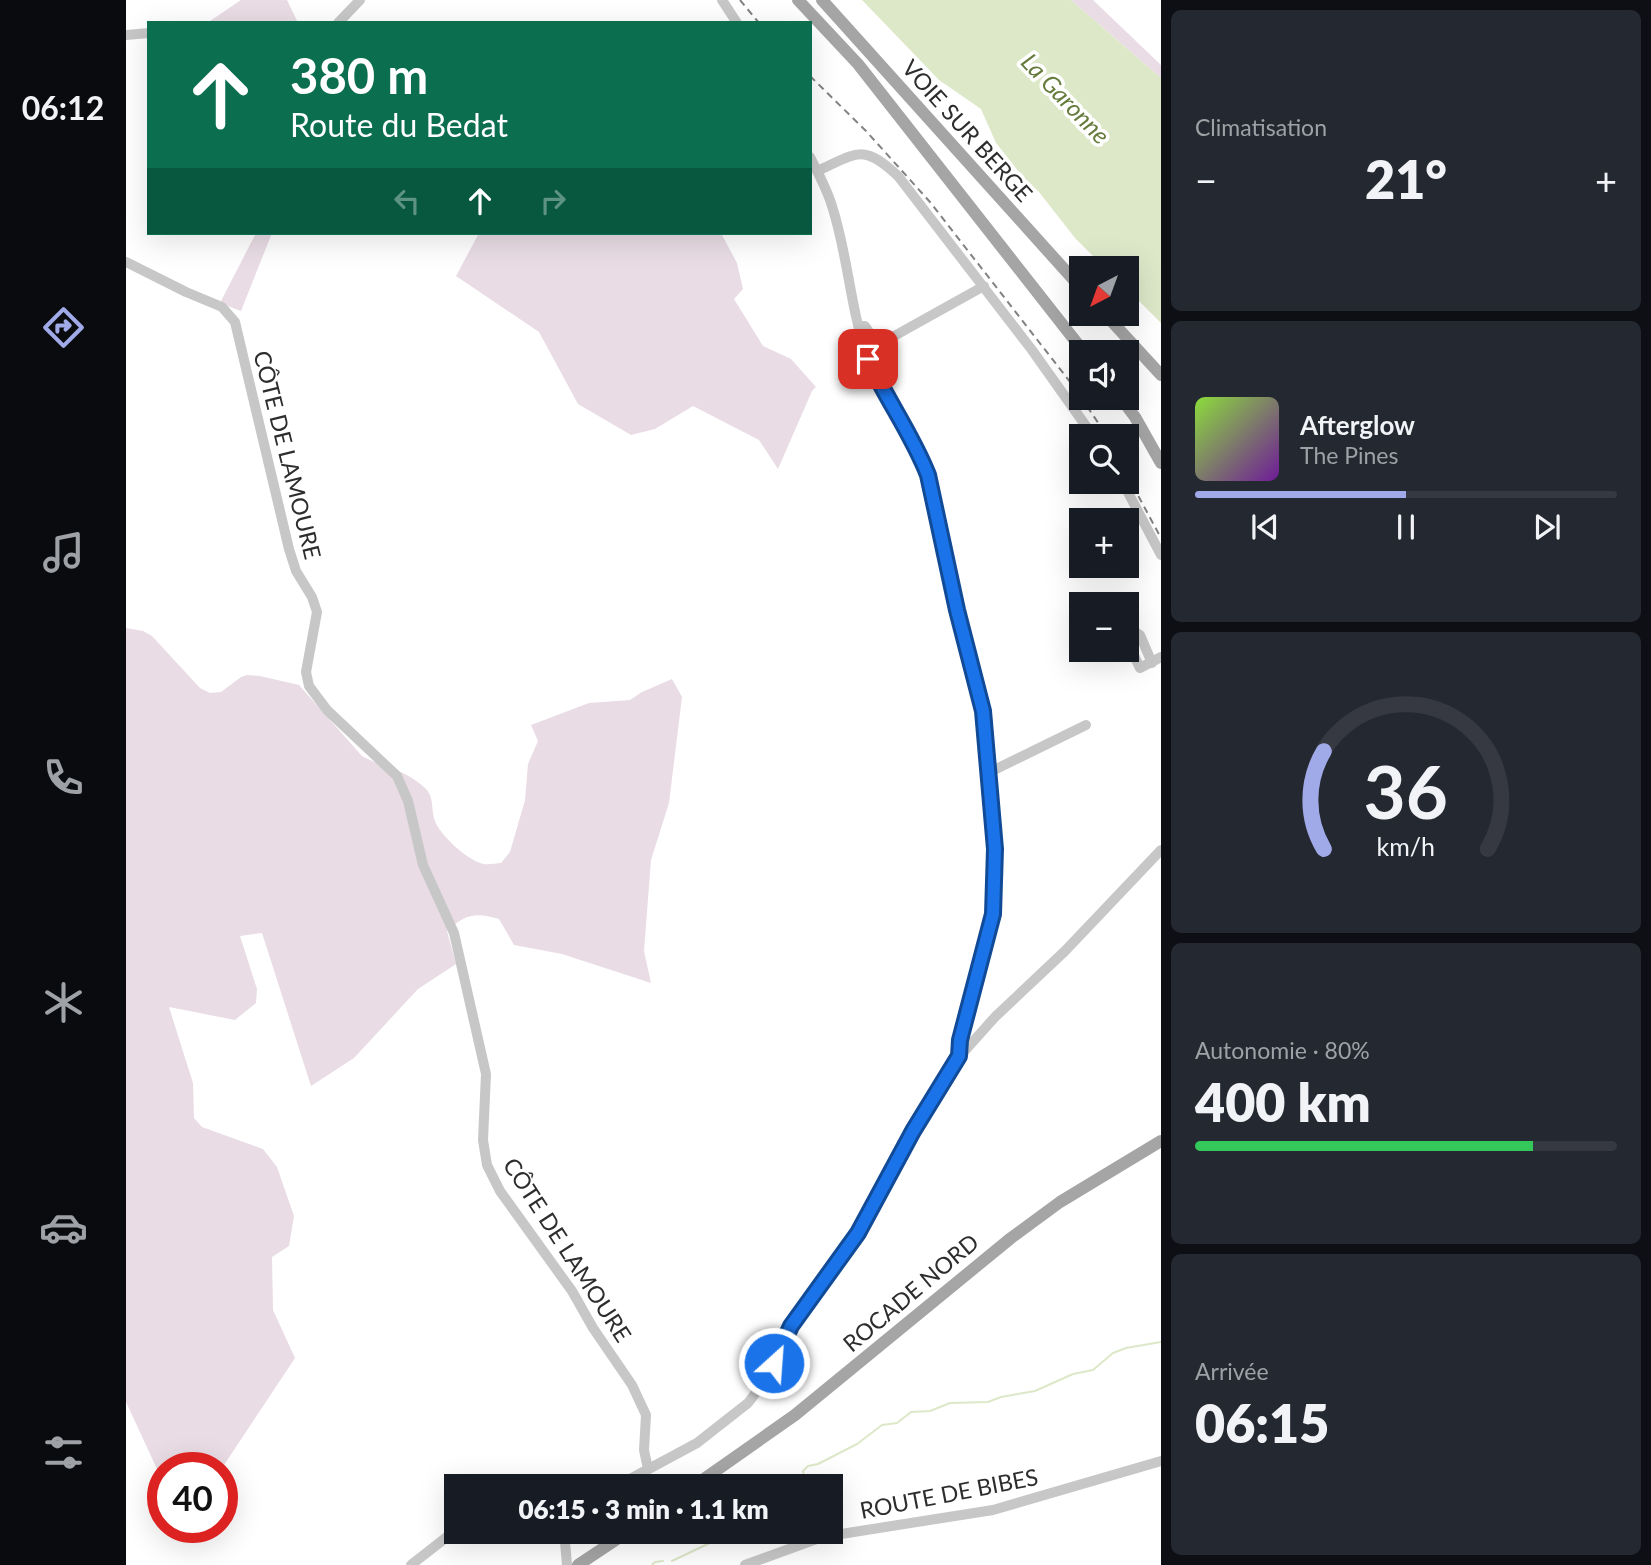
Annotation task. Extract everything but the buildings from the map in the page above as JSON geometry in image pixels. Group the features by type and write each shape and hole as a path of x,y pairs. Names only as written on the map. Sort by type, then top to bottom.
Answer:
{"main road":[{"path":"798,0 858,64 1075,340"},
{"name":"VOIE SUR BERGE","path":"822,0 1069,275"},
{"path":"1116,326 1161,374"},
{"path":"1130,410 1161,463"},
{"name":"ROCADE NORD","path":"711,1474 795,1415 1011,1238 1060,1202 1161,1142"},
{"path":"578,1565 610,1544"}],"street":[{"path":"340,21 360,0"},
{"path":"722,0 736,21"},
{"path":"126,35 147,33"},
{"path":"817,172 852,155 867,153 881,160 919,201 1086,424"},
{"path":"812,162 832,206 868,359 920,454 928,475 957,610 979,690 995,849 993,914 960,1040 959,1056"},
{"name":"CÔTE DE LAMOURE","path":"126,262 219,305 229,313 236,325 292,560 317,612 306,671 307,682 327,710 388,766 403,786 423,865 454,933 478,1032 486,1074 483,1140 487,1165 500,1191 572,1291 593,1328 632,1385 646,1415 644,1450 648,1469"},
{"path":"859,326 868,329 878,345 984,286"},
{"path":"1129,494 1161,555"},
{"path":"1137,662 1142,668 1156,660"},
{"path":"989,772 1087,724"},
{"path":"639,1474 698,1443 733,1416 758,1391 791,1326 858,1233 913,1131 959,1056 995,1017 1074,942 1161,850"},
{"name":"ROUTE DE BIBES","path":"745,1565 822,1537 993,1510 1161,1461"},
{"path":"411,1565 444,1539"},
{"path":"566,1544 567,1565"}],"shaded area":[{"path":"241,0 287,0 297,21 210,21"},
{"path":"1071,0 1093,0 1161,65 1161,78"},
{"path":"255,235 271,235 241,311 220,303"},
{"path":"478,235 722,235 737,263 743,289 734,299 763,346 791,359 816,387 778,469 759,440 693,406 655,429 631,435 578,404 539,332 456,276"},
{"path":"126,628 143,631 152,636 200,688 210,693 221,692 247,675 299,685 362,756 402,773 425,788 430,795 436,824 447,839 462,853 486,864 501,863 510,852 525,800 528,764 538,741 531,725 589,703 630,700 672,679 682,697 669,803 651,860 644,951 651,983 562,954 514,945 499,919 471,916 459,921 447,931 456,964 418,989 354,1058 311,1086 262,933 240,936 257,989 256,1003 235,1020 169,1007 193,1083 194,1118 202,1127 263,1149 277,1167 294,1216 289,1246 272,1257 273,1310 295,1358 233,1452 149,1452 126,1402"}],"water":[{"name":"La Garonne","path":"862,0 1071,0 1161,78 1161,323 1139,301 1139,256 1093,256 996,143 981,109 939,80"}],"waterway":[{"path":"804,1474 808,1466 818,1464 857,1444 882,1425 897,1423 911,1412 930,1411 950,1403 988,1402 1035,1391 1073,1374 1093,1370 1113,1353 1161,1342"},
{"path":"672,1561 708,1544"},
{"path":"652,1565 663,1561"}],"railway":[{"path":"740,0 757,21"},
{"path":"812,78 866,131 930,202 1074,387 1099,424"},
{"path":"1137,494 1161,538"}],"route":[{"path":"774,1363 791,1326 849,1248 913,1131 959,1056 960,1040 993,914 995,849 989,766 979,690 957,610 928,475 920,454 868,359"}]}
